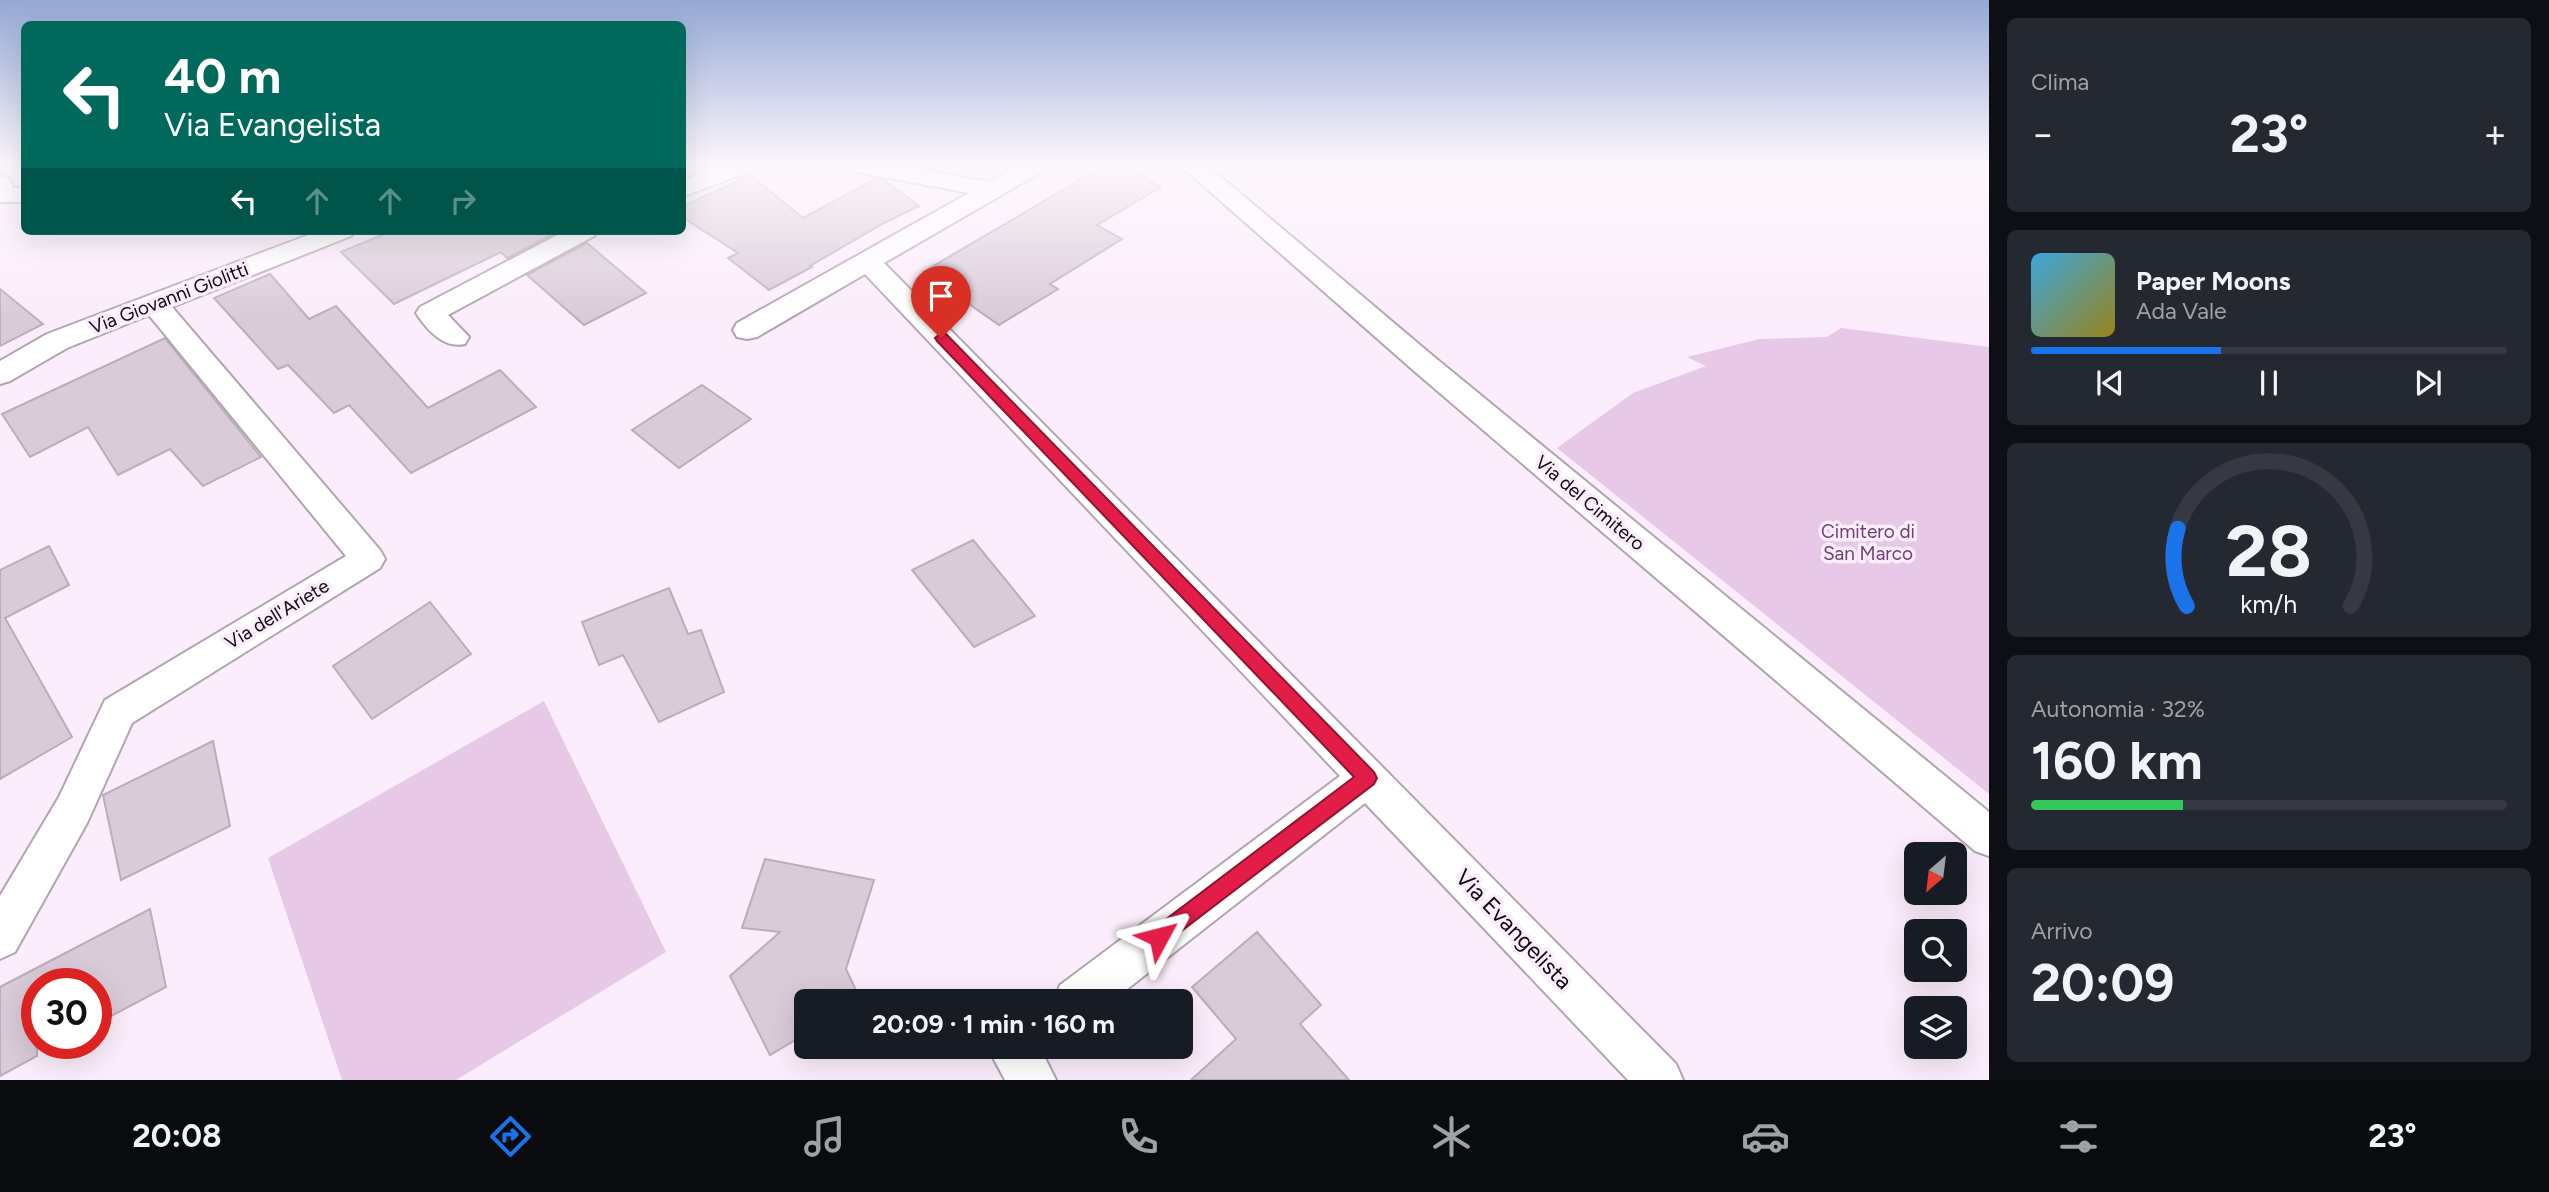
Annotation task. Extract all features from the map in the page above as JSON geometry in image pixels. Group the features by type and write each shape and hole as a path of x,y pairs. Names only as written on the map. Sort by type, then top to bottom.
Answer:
{"street":[{"path":"747,330 947,216"},
{"name":"Via del Cimitero","path":"1252,216 1444,381 1989,837"},
{"name":"Via Giovanni Giolitti","path":"0,374 57,341 332,235"},
{"path":"455,337 430,313 577,235"},
{"name":"Via Evangelista","path":"868,261 1660,1080"},
{"name":"Via dell'Ariete","path":"0,937 72,810 118,712 368,559 154,303"},
{"path":"1092,989 1367,778"},
{"path":"1018,1059 1032,1080"}],"green space":[{"name":"Cimitero di San Marco","path":"1841,328 1989,347 1989,794 1557,448 1633,393 1706,366 1687,357 1759,339 1827,337"},
{"path":"544,701 666,952 456,1080 342,1080 268,858"}],"building":[{"path":"686,216 898,216 769,290 728,258 738,253 686,220"},
{"path":"1018,216 1111,216 1097,225 1122,239 1050,284 1058,289 999,325 923,272"},
{"path":"381,235 551,235 507,258 501,252 394,304 341,252"},
{"path":"587,243 646,293 584,325 527,275"},
{"path":"270,274 309,319 336,306 428,408 500,370 536,407 411,473 349,405 334,413 288,365 278,369 214,298"},
{"path":"0,289 43,324 0,346"},
{"path":"165,338 261,457 203,486 170,449 118,475 88,427 30,457 2,414"},
{"path":"702,385 751,419 679,468 632,430"},
{"path":"973,540 1035,616 974,647 912,570"},
{"path":"49,546 69,585 5,618 72,737 0,779 0,570"},
{"path":"669,588 688,634 701,630 724,692 659,722 623,655 599,665 582,622"},
{"path":"430,602 471,654 372,719 333,666"},
{"path":"213,741 230,826 121,880 103,795"},
{"path":"765,859 874,880 846,969 855,989 794,989 794,1041 770,1055 730,976 780,932 742,928"},
{"path":"150,909 166,987 112,1016 112,968 37,968"},
{"path":"1257,932 1321,1005 1300,1024 1349,1080 1191,1080 1236,1039 1192,987"},
{"path":"21,976 21,1059 31,1059 0,1076 0,987"}],"route":[{"path":"941,338 1367,778 1159,937"}]}
